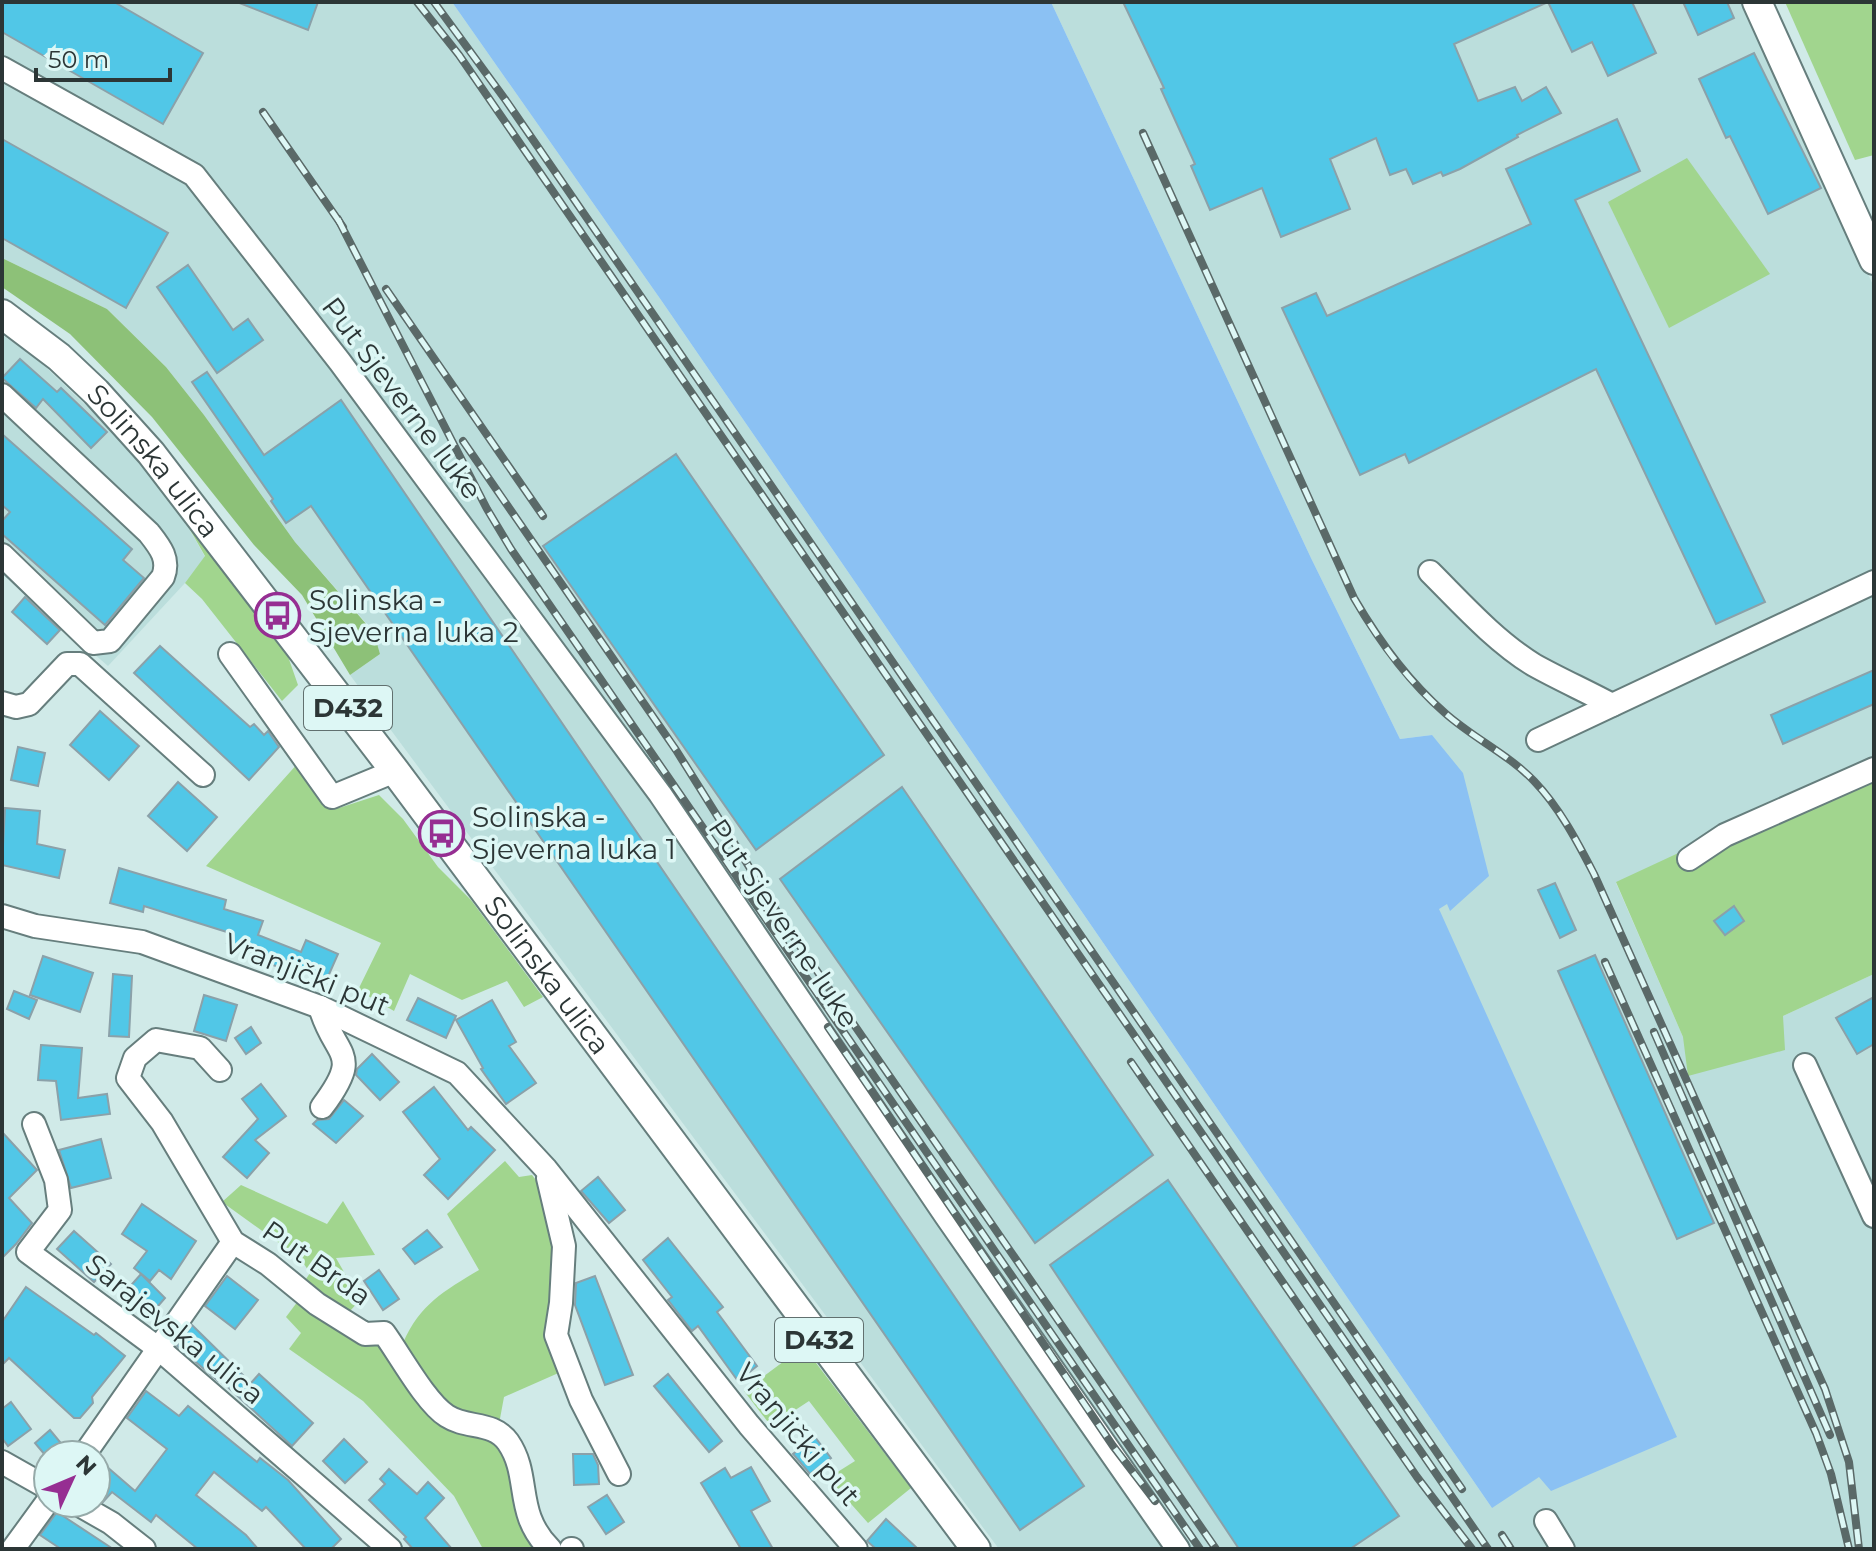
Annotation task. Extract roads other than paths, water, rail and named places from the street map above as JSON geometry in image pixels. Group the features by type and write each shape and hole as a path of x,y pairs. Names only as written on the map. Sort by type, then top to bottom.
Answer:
{"main road":[{"path":"1757,2 1874,260"},
{"name":"Solinska ulica","path":"2,314 59,357 96,392 151,453 395,771 976,1549"}],"street":[{"name":"Put Sjeverne luke","path":"2,68 194,175 340,362 660,794 946,1216 1178,1549"},
{"path":"2,395 149,533 163,551 166,570 110,641 93,643 2,555"},
{"path":"1430,572 1517,653 1612,705"},
{"path":"1538,740 1874,582"},
{"path":"230,654 332,797 395,771"},
{"path":"2,703 16,707 29,704 67,664 80,664 203,775"},
{"path":"1689,859 1725,835 1874,769"},
{"name":"Vranjički put","path":"2,916 35,926 142,942 320,1007 457,1073 546,1169 749,1425 856,1549"},
{"path":"320,1007 343,1051 344,1072 338,1087 322,1107"},
{"path":"220,1070 200,1048 156,1040 135,1058 128,1078 162,1122 233,1242"},
{"path":"1805,1065 1874,1216"},
{"name":"Sarajevska ulica","path":"34,1124 56,1180 60,1210 28,1252 159,1349 390,1549"},
{"name":"Vranjički put","path":"546,1169 564,1246 556,1335 581,1400 619,1474"},
{"name":"Put Brda","path":"95,1439 233,1242 268,1264 317,1304 365,1334 384,1333 445,1415 457,1421 482,1425 509,1443 520,1469 523,1501 530,1523 550,1549"},
{"path":"2,1462 32,1479"},
{"path":"13,1549 35,1519"},
{"path":"104,1519 144,1549"},
{"path":"1546,1521 1563,1549"}],"water":[{"path":"452,2 1051,2 1311,558 1400,739 1432,735 1463,773 1489,876 1450,911 1447,904 1439,909 1677,1437 1551,1491 1539,1477 1492,1508 661,300"}],"railway":[{"path":"417,2 459,55 1488,1549"},
{"path":"434,2 507,102 1462,1489"},
{"path":"263,112 343,227"},
{"path":"1143,133 1354,598 1384,645 1418,687 1456,722 1513,762 1543,791 1567,825 1594,874 1825,1389 1849,1462 1859,1549"},
{"path":"338,219 487,509 511,549 1200,1549"},
{"path":"386,289 543,516"},
{"path":"463,441 676,750 788,929 1216,1549"},
{"path":"1605,962 1816,1433 1831,1474 1849,1549"},
{"path":"828,1027 1113,1446 1155,1501"},
{"path":"1654,1032 1830,1435"},
{"path":"1131,1062 1417,1477 1472,1549"},
{"path":"1502,1535 1511,1549"}],"place":[{"name":"Solinska - Sjeverna luka 2","path":"278,616"},
{"name":"Solinska - Sjeverna luka 1","path":"441,833"}]}
